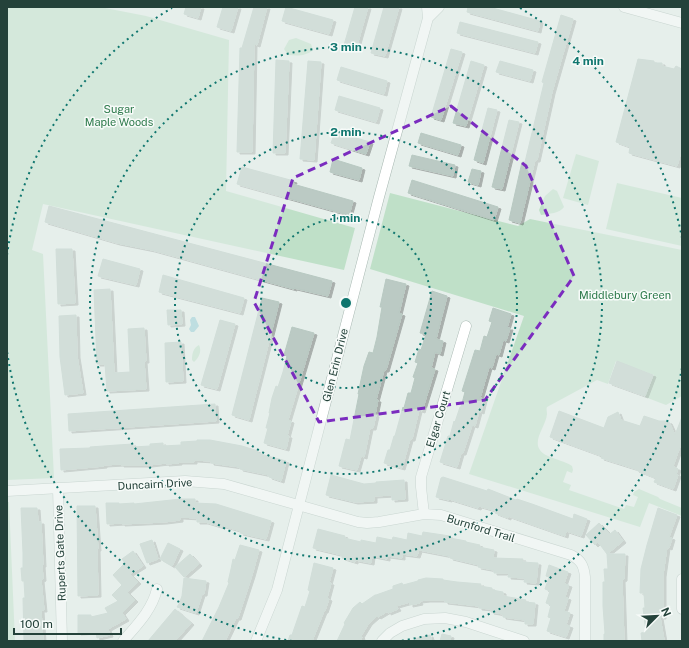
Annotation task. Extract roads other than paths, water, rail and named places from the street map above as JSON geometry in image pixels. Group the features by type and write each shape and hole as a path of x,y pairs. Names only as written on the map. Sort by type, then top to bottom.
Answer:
{"street":[{"name":"Glen Erin Drive","path":"256,641 277,590 300,505 378,197 428,18 427,7"},
{"name":"Glen Erin Drive","path":"428,18 439,7"},
{"path":"624,7 682,23"},
{"name":"Elgar Court","path":"424,514 421,477 466,326"},
{"name":"Duncairn Drive","path":"7,491 185,481 209,482 224,484 300,505"},
{"name":"Ruperts Gate Drive","path":"58,488 62,641"},
{"name":"Burnford Trail","path":"300,505 351,520 367,523 424,514 450,518 571,555 577,558 584,568 585,641"},
{"path":"682,579 682,609"},
{"path":"123,641 147,613 155,598 157,589"},
{"path":"382,641 390,633 402,626 424,620 445,618 466,622 524,641"}],"water":[{"path":"192,317 195,317 199,326 194,332 191,332 189,329 191,325 190,320"}],"park label":[{"name":"Sugar Maple Woods","path":"119,115"},
{"name":"Middlebury Green","path":"625,295"}]}
